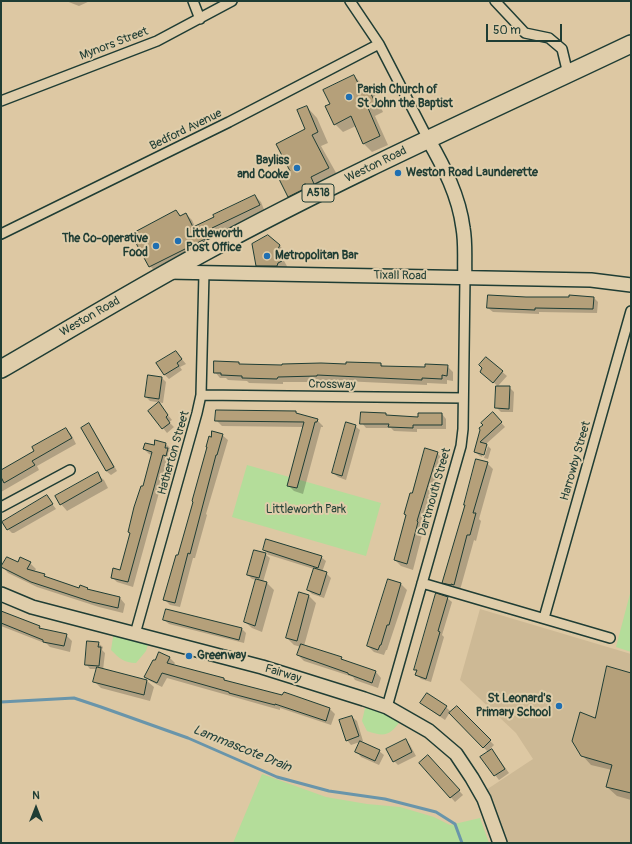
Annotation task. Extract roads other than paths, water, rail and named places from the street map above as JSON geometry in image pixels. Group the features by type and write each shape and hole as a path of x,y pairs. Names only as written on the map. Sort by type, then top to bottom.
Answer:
{"highway":[{"name":"Weston Road","path":"1,369 168,272 287,209 428,139 631,44"}],"street":[{"path":"193,1 200,18"},
{"name":"Mynors Street","path":"1,101 157,41 232,1"},
{"path":"350,1 379,44 441,162 458,205 464,230 465,278"},
{"path":"495,1 525,34 549,38 562,49 568,74"},
{"name":"Bedford Avenue","path":"1,234 229,122 379,44"},
{"name":"Tixall Road","path":"168,272 591,280 631,285"},
{"name":"Hatherton Street","path":"135,634 197,414 201,395 204,273"},
{"name":"Dartmouth Street","path":"387,707 461,446 463,429 465,278"},
{"name":"Harrowby Street","path":"544,618 631,311"},
{"name":"Crossway","path":"201,395 463,398"},
{"path":"1,507 70,470"},
{"path":"422,583 610,638"},
{"name":"Fairway","path":"1,594 32,607 262,667 387,707 429,731 456,754 484,799 500,843"}],"waterway":[{"name":"Lammascote Drain","path":"1,702 74,698 188,738 277,777 329,791 385,799 436,812 455,824 462,843"}],"place":[{"name":"Parish Church of St John the Baptist","path":"349,97"},
{"name":"Bayliss and Cooke","path":"297,168"},
{"name":"Weston Road Launderette","path":"398,173"},
{"name":"Littleworth Post Office","path":"178,241"},
{"name":"The Co-operative Food","path":"156,246"},
{"name":"Metropolitan Bar","path":"267,256"},
{"name":"Greenway","path":"189,656"},
{"name":"St Leonard's Primary School","path":"559,706"}],"park label":[{"name":"Littleworth Park","path":"306,510"}]}
